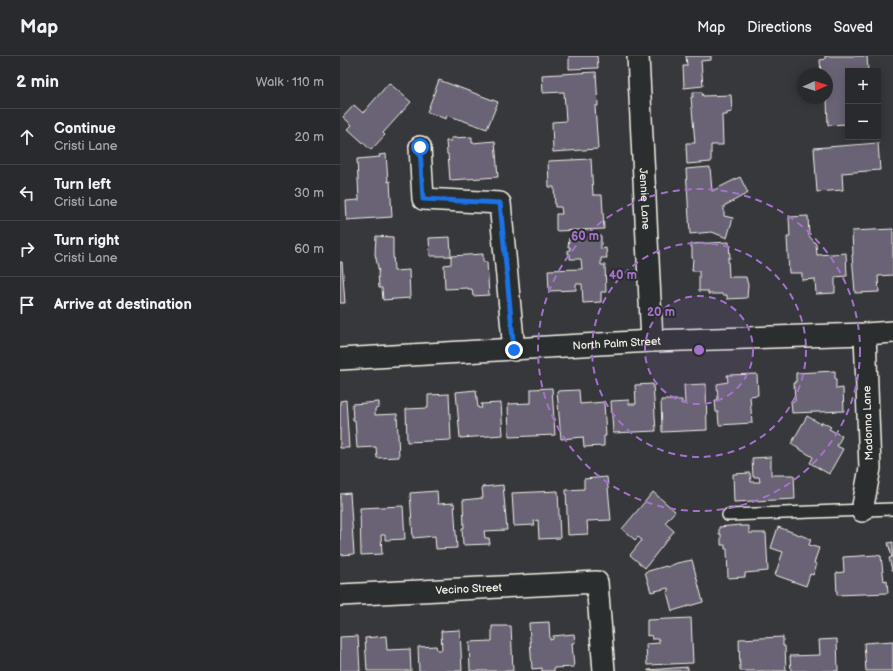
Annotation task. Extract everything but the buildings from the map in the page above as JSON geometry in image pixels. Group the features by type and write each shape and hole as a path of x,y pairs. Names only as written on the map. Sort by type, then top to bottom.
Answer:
{"street":[{"name":"Jennie Lane","path":"638,56 652,341"},
{"path":"420,147 423,199 500,203 514,350"},
{"name":"North Palm Street","path":"340,359 652,341 893,332"},
{"name":"Madonna Lane","path":"862,511 870,468 865,334"},
{"name":"Vecino Street","path":"340,595 597,582 604,671"}],"lane":[{"path":"728,515 893,509"}],"route":[{"path":"420,147 423,199 500,203 514,350"}]}
